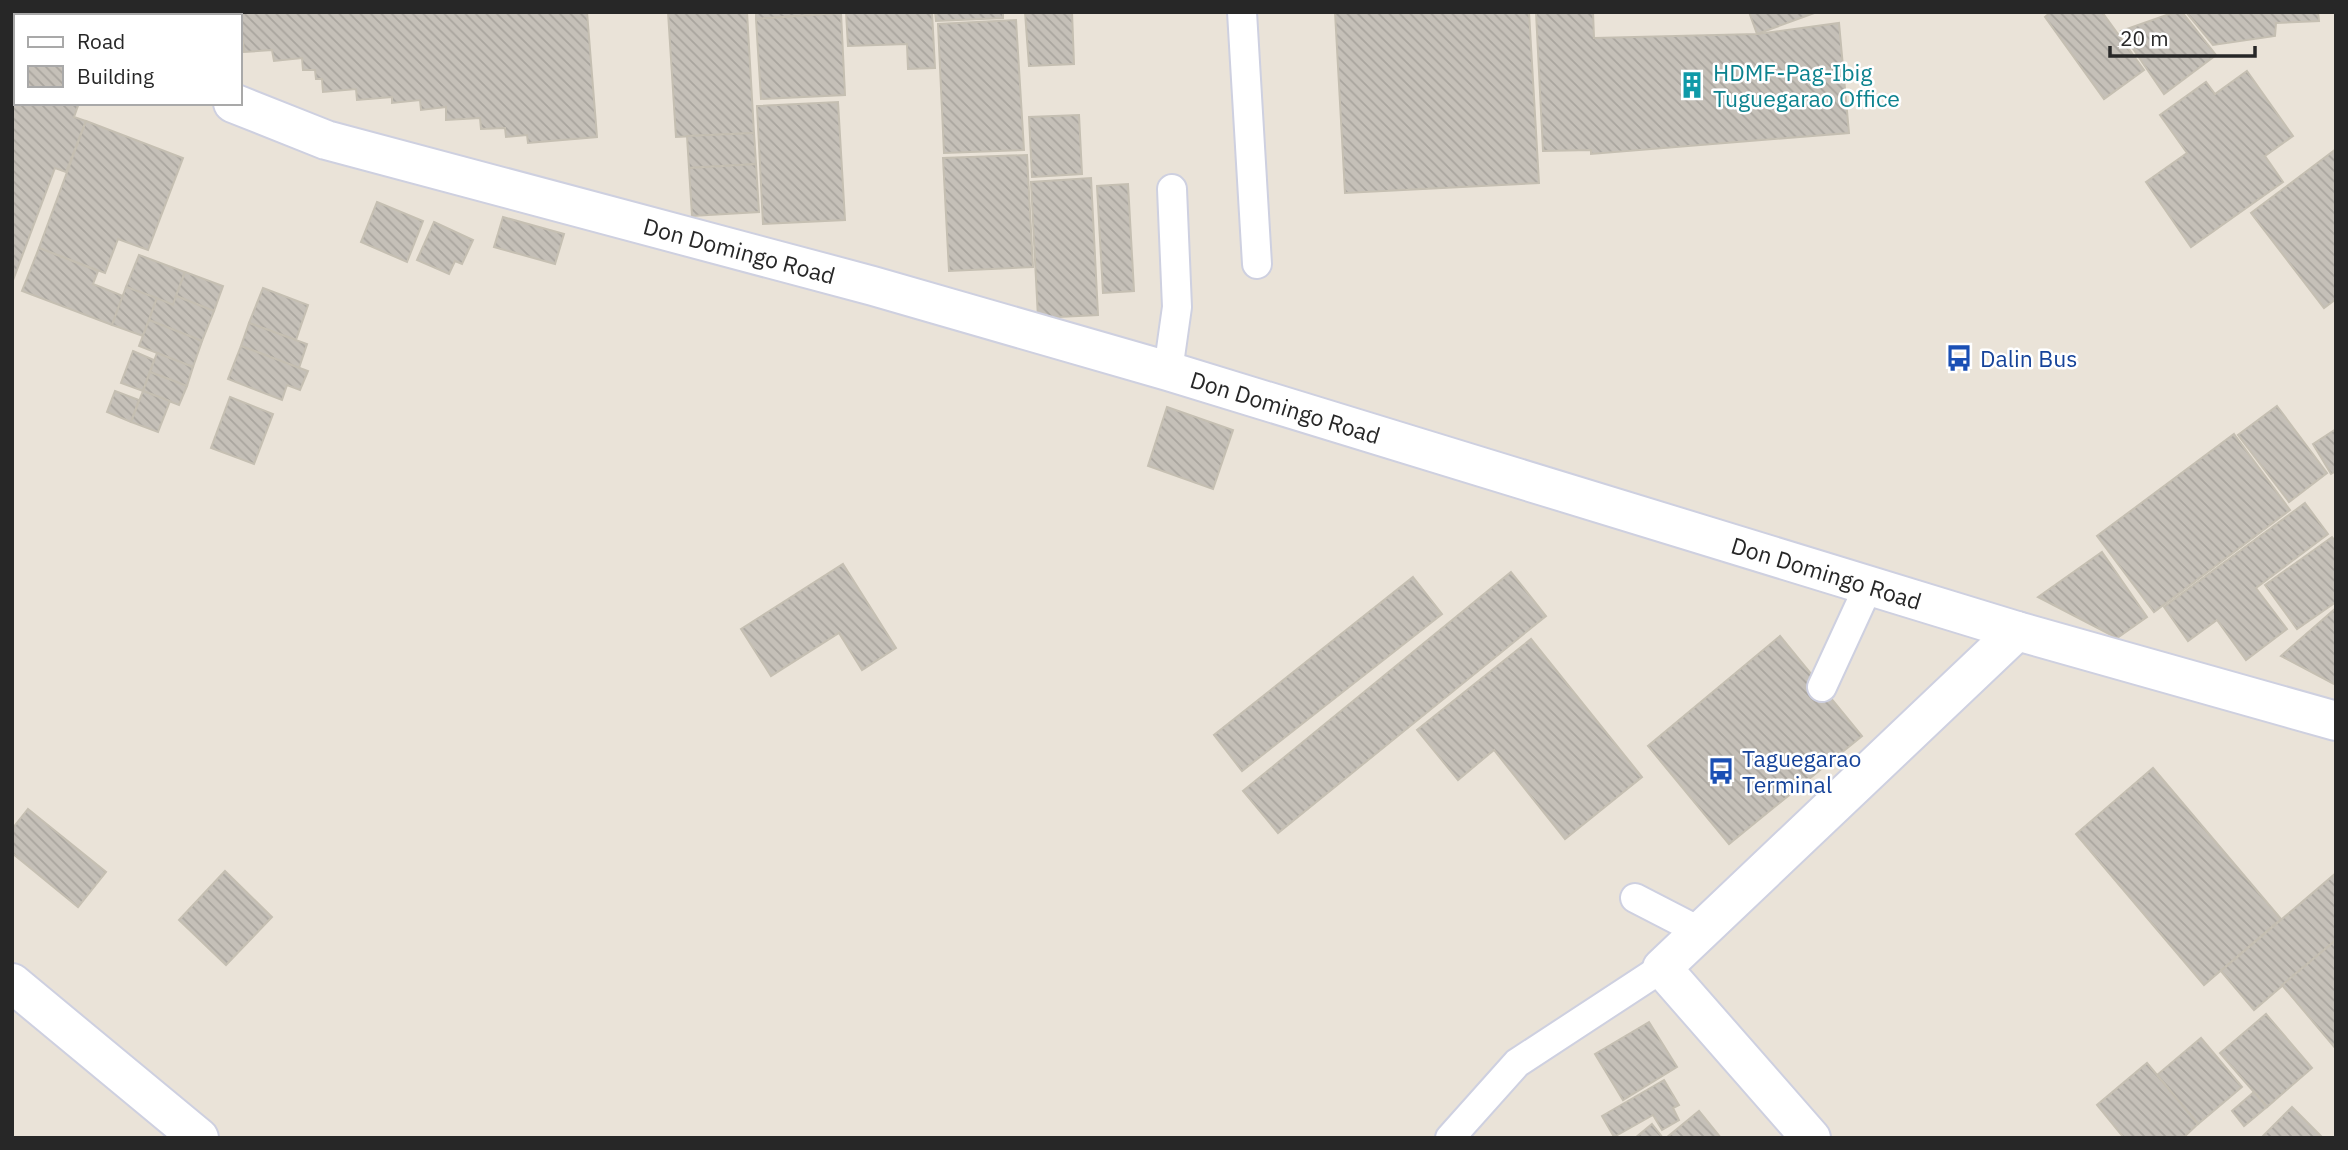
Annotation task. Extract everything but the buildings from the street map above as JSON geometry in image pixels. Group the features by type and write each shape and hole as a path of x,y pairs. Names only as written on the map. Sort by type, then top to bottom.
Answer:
{"main road":[{"name":"Don Domingo Road","path":"238,105 326,139 860,282 1168,371 2017,631 2336,722"},
{"path":"1811,1138 1662,968 2017,631"},
{"path":"12,983 199,1138"}],"lane":[{"path":"1242,12 1257,264"},
{"path":"1168,371 1177,307 1172,189"},
{"path":"1822,687 1870,585"},
{"path":"1635,898 1699,931"},
{"path":"1450,1138 1517,1063 1662,968"}],"place":[{"name":"HDMF-Pag-Ibig Tuguegarao Office","path":"1692,85"},
{"name":"Dalin Bus","path":"1959,358"},
{"name":"Taguegarao Terminal","path":"1721,771"}]}
